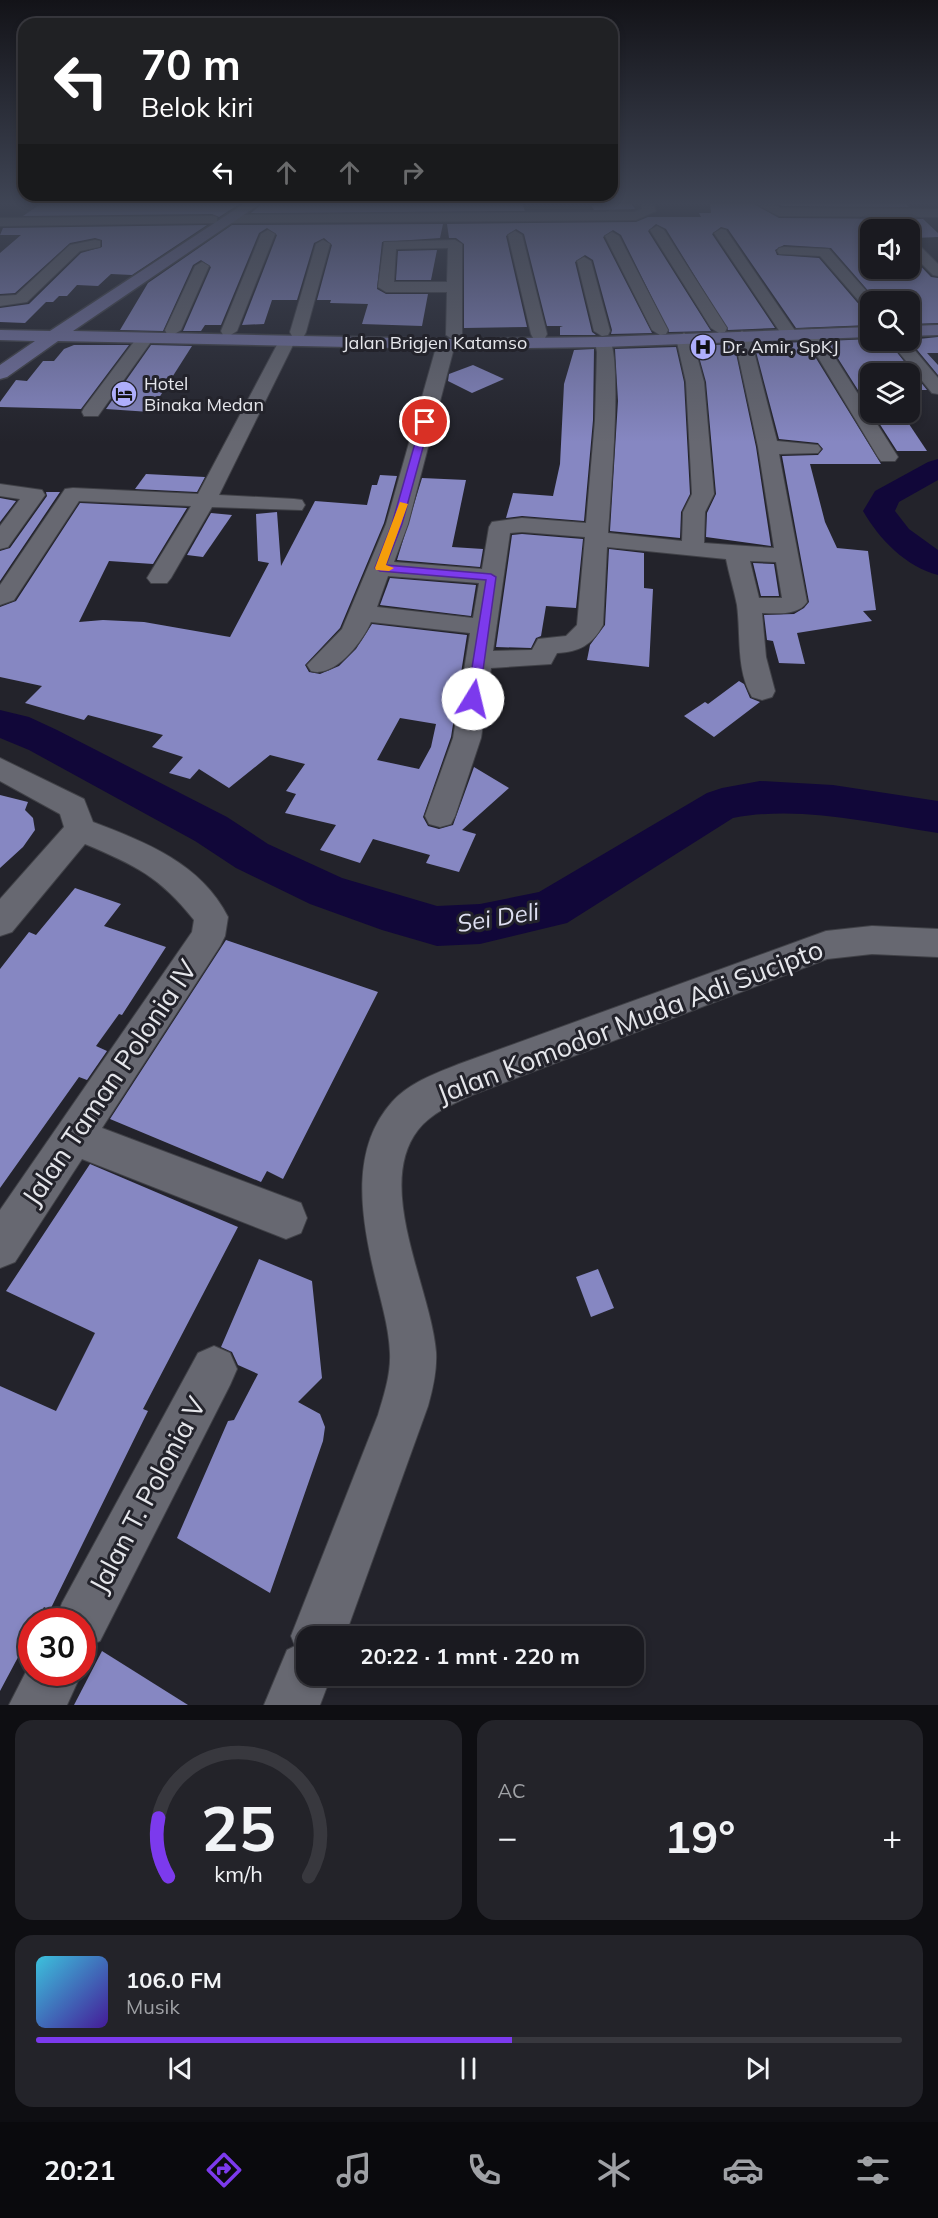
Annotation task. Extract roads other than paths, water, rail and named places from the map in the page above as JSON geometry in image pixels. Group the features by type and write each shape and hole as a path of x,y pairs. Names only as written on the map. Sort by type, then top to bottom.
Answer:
{"main road":[{"path":"0,373 26,354 76,309 116,283"},
{"path":"0,359 97,305 126,283"},
{"path":"97,305 97,317 107,329"},
{"path":"1,330 76,309"},
{"name":"Jalan Brigjen Katamso","path":"49,332 84,338 145,339 684,338 742,336 860,325"},
{"path":"920,325 938,328"},
{"name":"Jalan Brigjen Katamso","path":"450,340 539,334 602,337 660,330 719,328 812,334 860,332"},
{"path":"920,330 938,328"},
{"name":"Jalan Brigjen Katamso","path":"1,330 229,331 292,337"},
{"path":"26,354 84,338"}],"street":[{"path":"0,301 21,299 38,283"},
{"path":"173,330 194,283"},
{"path":"229,331 248,283"},
{"path":"159,578 204,501 292,337 308,283"},
{"path":"386,283 386,287 455,287"},
{"path":"320,665 352,633 397,524 450,340 455,283"},
{"path":"527,283 539,334"},
{"path":"479,660 537,659 544,656 547,645 565,646 586,636 591,625 605,420 606,352 589,283"},
{"path":"636,283 660,330"},
{"path":"690,283 719,328"},
{"path":"755,283 788,331"},
{"path":"812,334 888,457"},
{"path":"742,336 768,447 785,556 795,602 783,606 749,605"},
{"path":"684,338 694,382 703,494 694,512 693,547"},
{"path":"91,412 145,339"},
{"path":"906,351 938,388"},
{"path":"768,447 811,449"},
{"path":"0,490 34,495 0,542"},
{"path":"0,598 5,595 73,494 294,505"},
{"path":"440,816 467,738 500,527 522,525 736,553 785,556"},
{"path":"736,553 749,605 753,657 762,691"},
{"path":"380,568 491,577"},
{"path":"362,613 484,627"},
{"path":"0,768 73,807 80,829 0,922"},
{"name":"Jalan Taman Polonia IV","path":"0,1247 76,1137 208,936 211,916 183,883 146,856 80,829"},
{"name":"Jalan Komodor Muda Adi Sucipto","path":"322,1626 402,1415 413,1377 412,1344 383,1218 384,1158 393,1133 404,1116 429,1096 459,1082 826,945 872,940 938,943"},
{"path":"76,1137 286,1218"},
{"name":"Jalan T. Polonia V","path":"88,1608 214,1368"},
{"path":"38,1705 47,1686"},
{"path":"292,1705 299,1686"}],"waterway":[{"name":"Sei Deli","path":"938,468 886,497 879,511 897,536 938,565"},
{"name":"Sei Deli","path":"0,724 15,727 43,740 211,829 252,856 326,891 382,911 437,926 480,924 550,909 722,804 760,797 833,801 938,817"}],"place":[{"name":"Dr. Amir, SpKJ","path":"703,347"},
{"name":"Hotel Binaka Medan","path":"124,394"}]}
